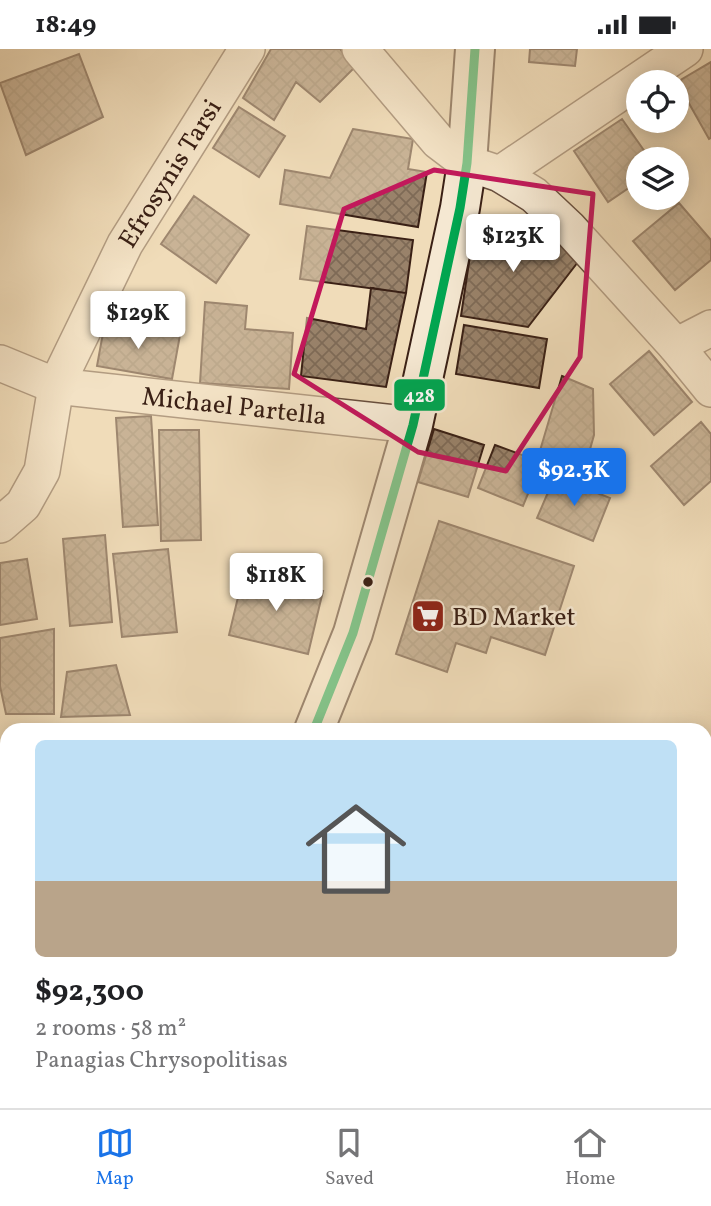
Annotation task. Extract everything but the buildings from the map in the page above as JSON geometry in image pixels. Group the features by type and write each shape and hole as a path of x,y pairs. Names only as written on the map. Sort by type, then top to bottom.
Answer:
{"street":[{"name":"Efrosynis Tarsi","path":"0,525 23,505 42,471 56,386 125,244 247,49"},
{"path":"360,49 438,141 534,195 569,228 676,346 711,389"},
{"path":"475,49 483,168"},
{"path":"317,723 353,633 413,425 460,208 483,168 685,49"},
{"path":"676,346 711,328"},
{"name":"Michael Partella","path":"0,363 56,386 413,425"}],"highlighted area":[{"path":"434,170 593,194 580,357 506,471 418,452 294,374 344,209"}],"transit line":[{"name":"428","path":"317,723 353,633 413,425 460,208 467,163 475,49"}],"place":[{"name":"BD Market","path":"428,616"}]}
